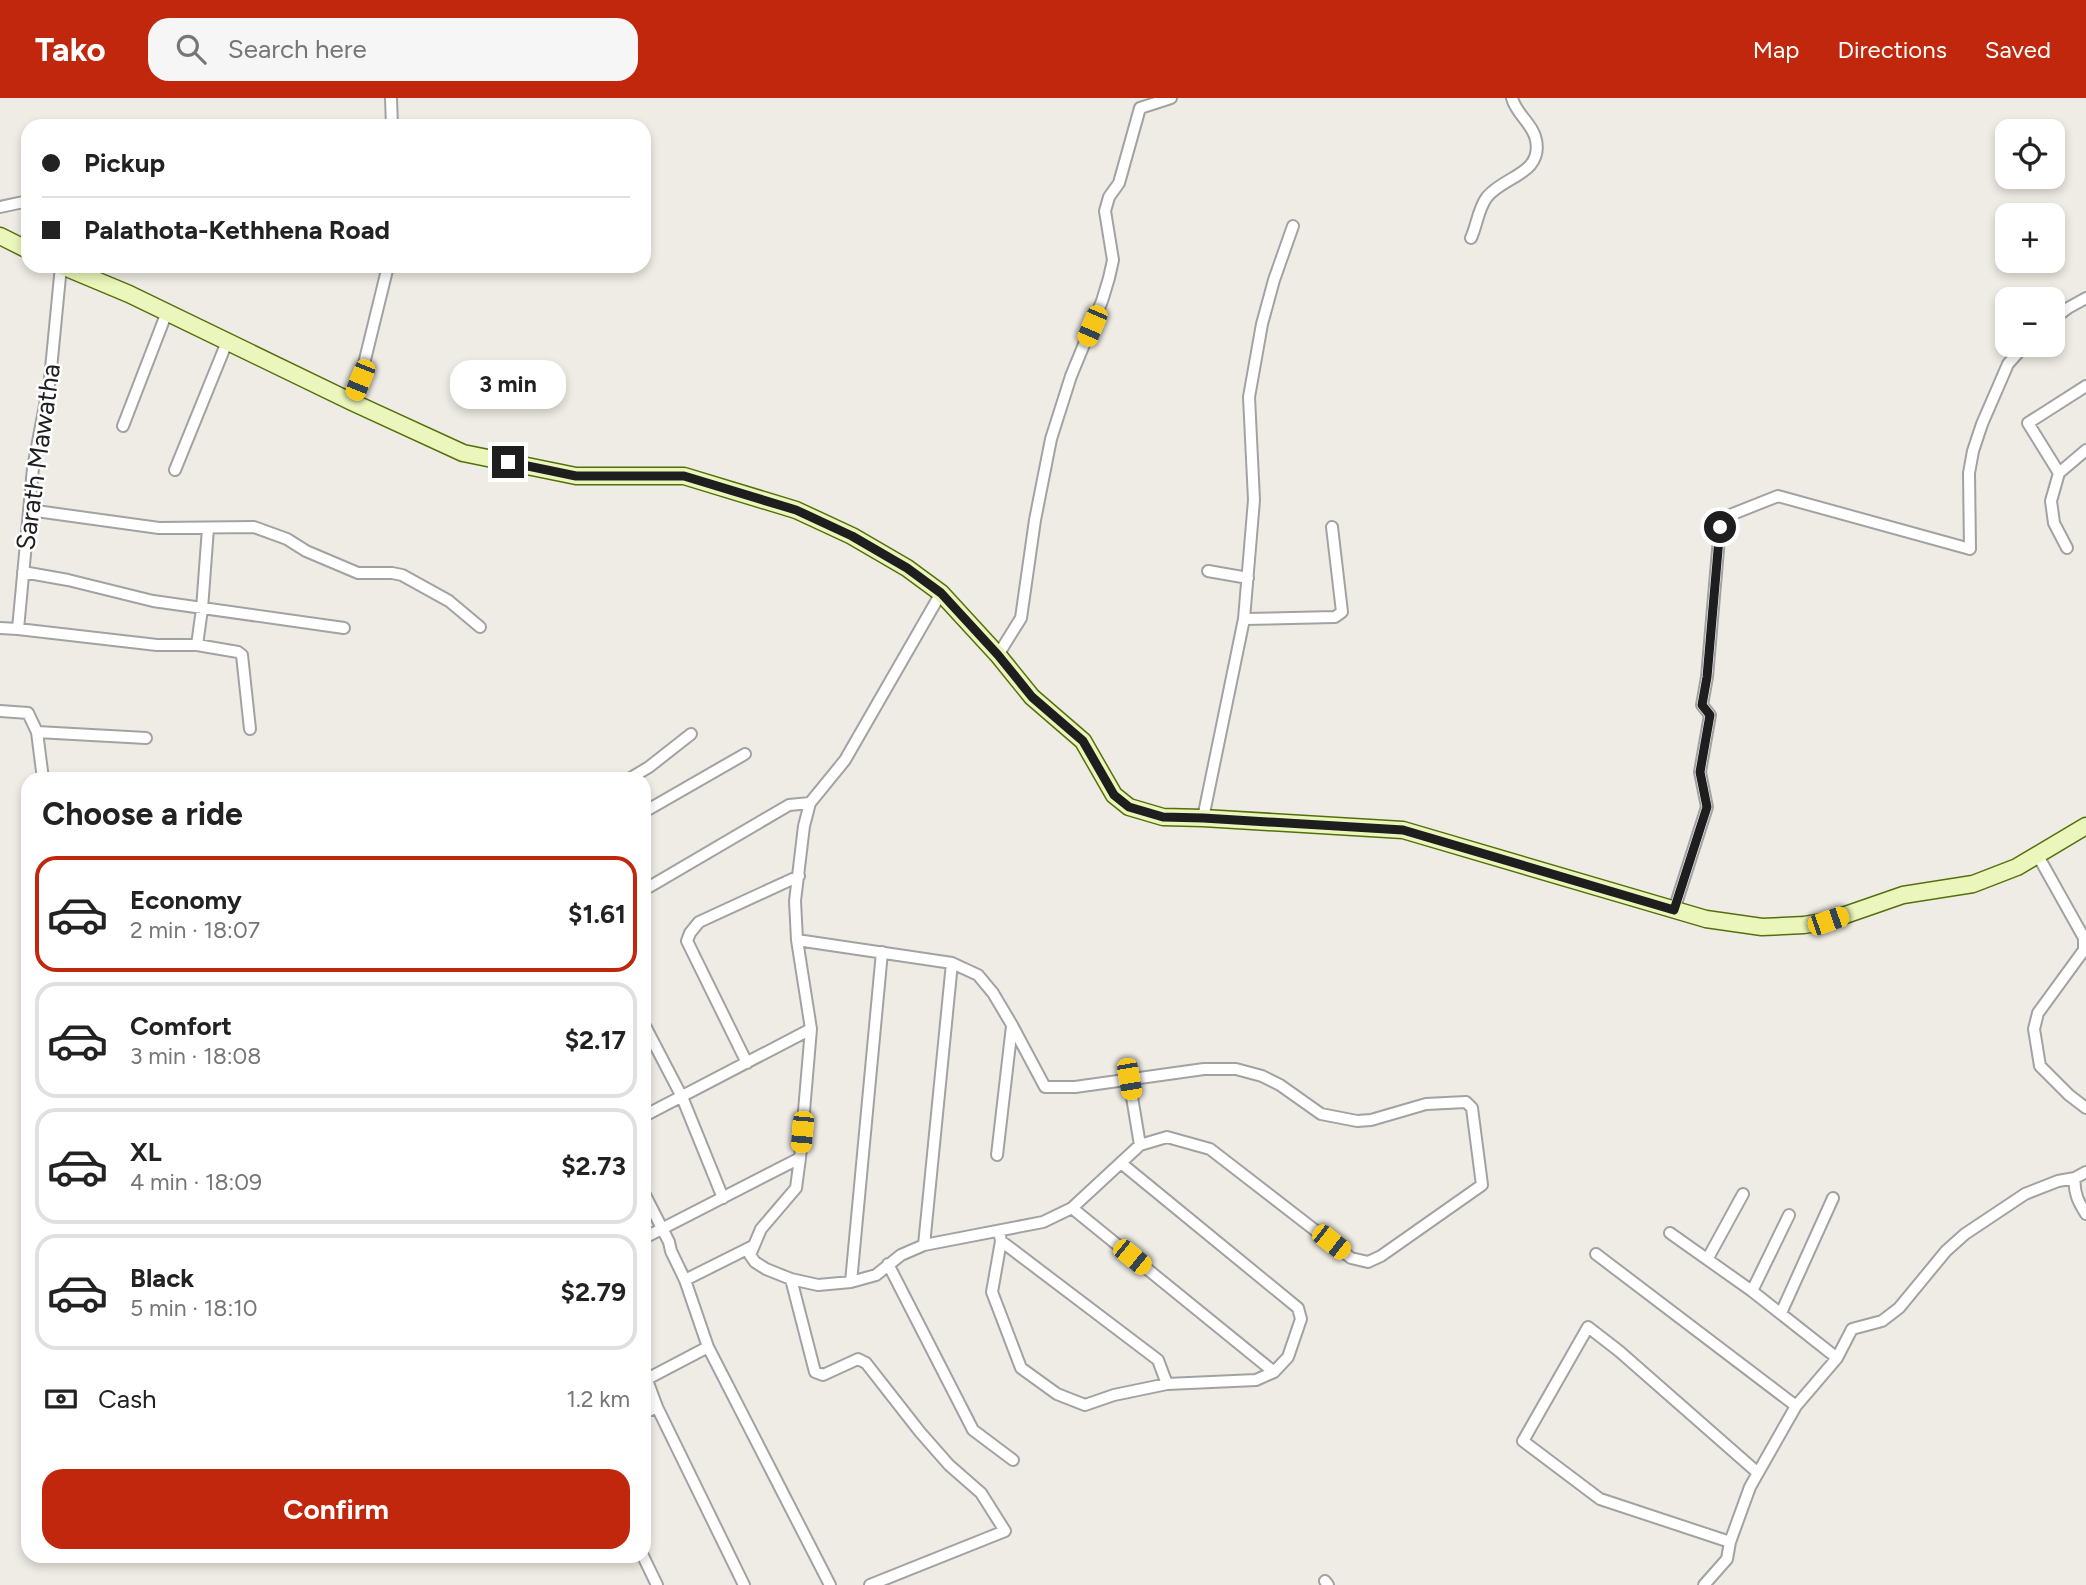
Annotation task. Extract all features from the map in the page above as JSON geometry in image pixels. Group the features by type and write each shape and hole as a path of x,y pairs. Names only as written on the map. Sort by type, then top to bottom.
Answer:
{"street":[{"path":"391,98 392,119"},
{"path":"998,655 1021,618 1035,520 1051,439 1071,376 1109,278 1113,260 1105,211 1109,197 1119,183 1140,108 1171,98"},
{"path":"1471,238 1484,201 1499,185 1528,169 1536,158 1535,136 1512,98"},
{"path":"0,207 21,202"},
{"path":"1203,818 1244,619 1254,500 1249,397 1262,324 1293,226"},
{"path":"0,236 21,246"},
{"name":"Sarath Mawatha","path":"18,629 33,468 50,379 61,273"},
{"path":"91,273 226,342 463,453 576,476 684,476 796,510 852,536 907,568 941,593 1032,697 1083,741 1114,795 1129,807 1163,817 1403,830 1706,919 1762,927 1828,921 1903,895 1973,884 2002,874 2086,826"},
{"path":"352,402 386,273"},
{"path":"2065,311 2086,298"},
{"path":"122,426 167,312"},
{"path":"175,470 226,342"},
{"path":"1674,910 1707,807 1700,772 1710,715 1702,705 1707,677 1720,527 1725,517 1778,496 1970,549 1969,473 1973,451 2008,364 2014,357"},
{"path":"2059,473 2028,423 2086,386"},
{"path":"2067,548 2054,523 2051,501 2059,473 2086,450"},
{"path":"29,510 159,528 254,527 287,539 306,551 358,573 402,575 449,601 480,627"},
{"path":"1244,619 1335,617 1342,612 1332,527"},
{"path":"197,645 208,528"},
{"path":"1208,571 1248,578"},
{"path":"23,572 153,601 344,628"},
{"path":"797,940 952,963 978,975 993,993 1045,1087 1075,1087 1204,1069 1237,1069 1262,1076 1280,1085 1321,1114 1357,1121 1371,1120 1426,1104 1466,1102 1472,1108 1482,1185 1381,1256 1368,1262 1351,1258 1210,1149 1167,1137 1140,1145 1072,1208 1043,1222 1000,1236 924,1245 901,1255 876,1275 852,1282 818,1285 791,1279 755,1262 750,1255 752,1246 761,1229 796,1188 800,1158 811,1029 797,940 794,901 804,826 810,803 845,760 941,593"},
{"path":"0,628 157,645 197,645 238,652 242,655 250,729"},
{"path":"0,711 28,713 37,732 42,772"},
{"path":"37,732 146,738"},
{"path":"641,772 691,734"},
{"path":"651,808 745,754"},
{"path":"651,886 789,806 810,803"},
{"path":"2037,854 2084,938 2084,950 2038,1013 2034,1029 2040,1066 2086,1108"},
{"path":"747,1063 687,941 699,922 799,876"},
{"path":"852,1282 882,952"},
{"path":"924,1245 952,963"},
{"path":"996,1156 1012,1025"},
{"path":"651,1112 811,1029"},
{"path":"651,1037 682,1097 723,1198"},
{"path":"1129,1079 1140,1145"},
{"path":"651,1234 800,1158"},
{"path":"1000,1236 992,1292 1020,1368 1057,1394 1085,1405 1114,1395 1167,1384 1256,1380 1273,1372 1288,1357 1301,1319 1298,1308 1121,1163"},
{"path":"1704,1585 1727,1559 1730,1542 1750,1487 1796,1406 1838,1358 1852,1329 1882,1321 1899,1308 1946,1251 1965,1234 2025,1194 2086,1172"},
{"path":"2075,1178 2074,1187 2086,1214"},
{"path":"1708,1258 1743,1194"},
{"path":"1781,1313 1833,1198"},
{"path":"651,1207 685,1280 708,1347 830,1585"},
{"path":"1072,1208 1273,1372"},
{"path":"1752,1291 1789,1215"},
{"path":"1670,1233 1708,1258 1838,1358"},
{"path":"1000,1236 1158,1360 1167,1384"},
{"path":"685,1280 752,1246"},
{"path":"1596,1254 1796,1406"},
{"path":"888,1264 973,1430 1013,1460"},
{"path":"791,1279 815,1372 823,1375 858,1359 866,1363 942,1457 981,1493 1005,1531 870,1585"},
{"path":"1730,1542 1600,1499 1523,1441 1588,1327 1758,1473"},
{"path":"651,1374 708,1347"},
{"path":"651,1390 744,1585"},
{"path":"651,1410 657,1407"},
{"path":"646,1563 656,1585"}],"route":[{"path":"508,462 576,476 684,476 796,510 852,536 907,568 941,593 1032,697 1083,741 1114,795 1129,807 1163,817 1403,830 1674,910 1707,807 1700,772 1710,715 1702,705 1707,677 1720,527"}]}
